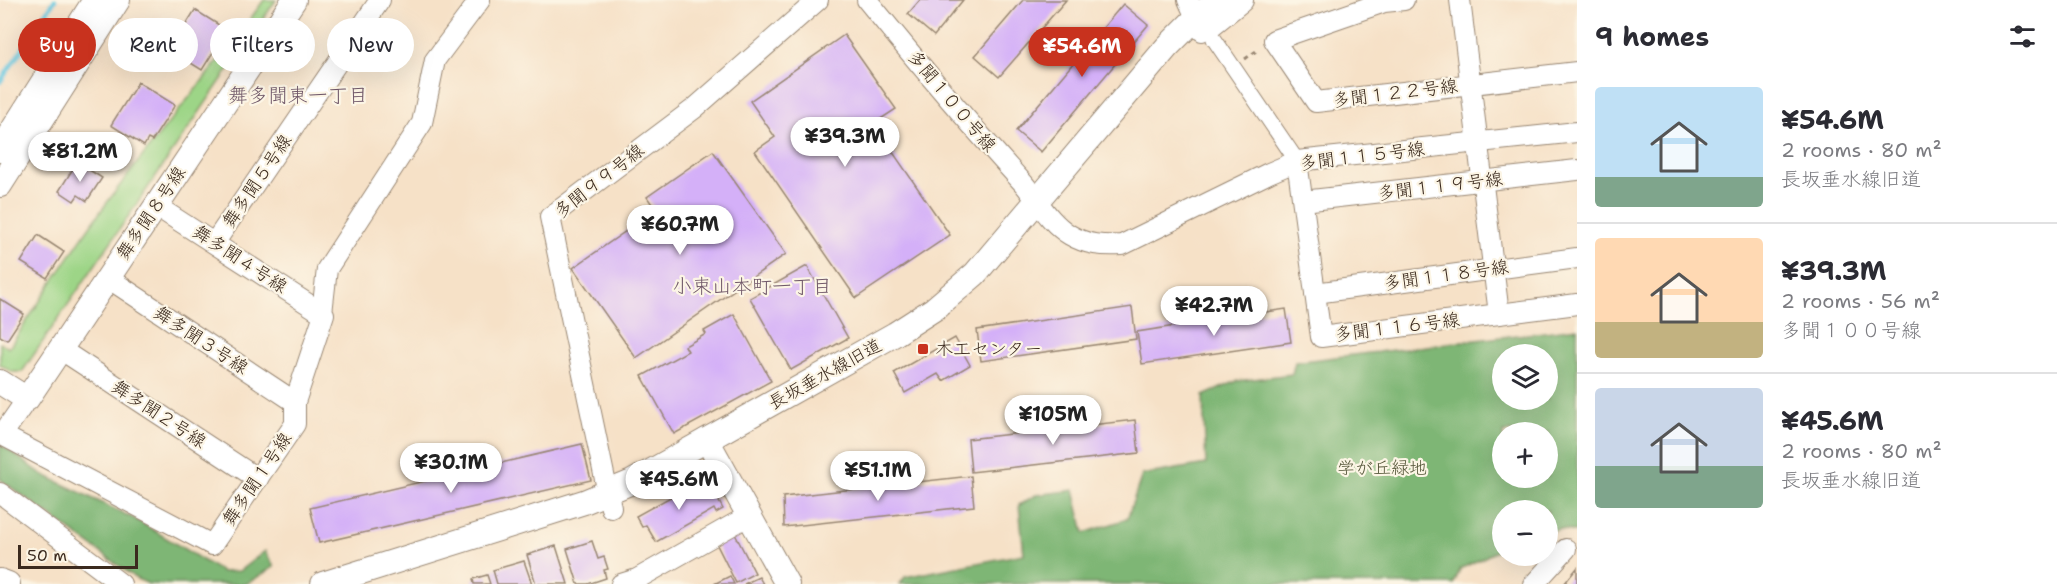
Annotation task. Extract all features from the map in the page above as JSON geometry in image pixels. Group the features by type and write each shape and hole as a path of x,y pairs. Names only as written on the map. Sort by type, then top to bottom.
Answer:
{"street":[{"path":"0,150 95,0"},
{"path":"0,184 118,0"},
{"name":"舞多聞８号線","path":"27,399 294,0"},
{"name":"舞多聞５号線","path":"215,242 380,0"},
{"name":"舞多聞１号線","path":"27,399 2,435 212,545 295,424 295,402 324,314 322,313 327,269 423,123 435,60 480,0"},
{"name":"多聞９９号線","path":"609,500 550,217 695,108 818,0"},
{"name":"多聞１００号線","path":"867,0 1042,207"},
{"name":"長坂垂水線旧道","path":"371,584 609,500 890,353 946,318 996,273 1042,207 1218,0"},
{"name":"長坂垂水線旧道","path":"1200,22 1240,0"},
{"path":"1274,40 1384,2 1404,0"},
{"path":"1460,0 1500,314"},
{"path":"1200,22 1233,66 1297,161"},
{"name":"多聞１２２号線","path":"1274,40 1316,102 1577,72"},
{"name":"多聞１１５号線","path":"1042,207 1068,234 1087,244 1122,245 1297,161 1577,132"},
{"name":"多聞１１６号線","path":"1297,161 1321,337 1577,304"},
{"name":"多聞１１９号線","path":"1303,201 1577,170"},
{"name":"舞多聞４号線","path":"156,206 322,313"},
{"name":"多聞１１８号線","path":"1315,292 1577,258"},
{"name":"舞多聞３号線","path":"108,278 295,402"},
{"name":"舞多聞２号線","path":"60,349 258,479"},
{"path":"0,382 27,399"},
{"path":"711,447 787,584"},
{"path":"0,493 121,584"},
{"name":"長坂垂水線旧道","path":"323,584 584,502 609,500"},
{"path":"633,582 750,515"},
{"path":"1534,584 1566,549"},
{"path":"0,581 8,584"}],"path":[{"path":"1233,66 1274,40"}],"green space":[{"path":"264,0 276,0 264,18 250,18"},
{"path":"210,71 227,72 22,372 12,372 0,364 0,343 9,348 114,193"},
{"name":"学が丘緑地","path":"1577,328 1577,532 1558,530 1558,500 1492,500 1492,553 1460,569 1454,584 900,584 905,577 1024,554 1019,505 1036,495 1074,490 1084,533 1127,519 1142,475 1206,464 1203,396 1237,381 1292,374 1295,362"},
{"path":"0,444 42,474 135,519 222,572 239,571 265,551 274,567 246,584 149,584 137,579 0,479"}],"building":[{"path":"920,0 963,0 934,36 908,14"},
{"path":"1023,0 1066,0 999,77 975,56"},
{"path":"1123,4 1148,25 1041,152 1016,131"},
{"path":"195,10 210,19 210,57 202,70 198,68 198,18 190,18"},
{"path":"844,35 896,109 879,120 897,147 892,151 950,235 856,298 755,151 775,137 750,101"},
{"path":"138,82 175,105 152,141 148,139 144,146 111,125"},
{"path":"713,151 786,254 636,358 573,268 656,210 647,197"},
{"path":"77,162 102,178 87,201 78,195 74,201 59,191"},
{"path":"38,235 64,252 47,278 21,262"},
{"path":"807,266 848,338 791,370 750,298"},
{"path":"0,299 24,314 7,340 0,336"},
{"path":"1132,307 1136,339 981,361 977,330"},
{"path":"1286,309 1291,342 1142,364 1137,332"},
{"path":"734,314 771,381 674,434 642,376 688,351 685,346 706,334 704,331"},
{"path":"955,338 970,365 943,381 938,374 905,393 894,373"},
{"path":"1135,420 1139,453 971,472 968,439"},
{"path":"582,444 591,480 319,543 310,508"},
{"path":"971,476 974,506 784,527 783,497"},
{"path":"694,484 707,488 714,500 717,498 723,509 716,513 714,509 656,542 646,525 642,527 636,516"},
{"path":"735,534 755,573 736,583 716,543"},
{"path":"592,541 598,559 604,557 608,569 604,570 606,578 588,584 578,584 567,549"},
{"path":"556,546 568,584 536,584 527,555"},
{"path":"524,561 532,584 497,584 493,570"},
{"path":"1577,568 1577,584 1564,584"},
{"path":"487,575 490,584 474,584 473,579"},
{"path":"730,576 734,584 714,584"},
{"path":"759,577 763,584 744,584"}],"waterway":[{"path":"0,82 55,0"}],"place":[{"name":"木工センター","path":"923,349"}],"district":[{"name":"舞多聞東一丁目","path":"298,95"},
{"name":"小束山本町一丁目","path":"752,286"}]}
